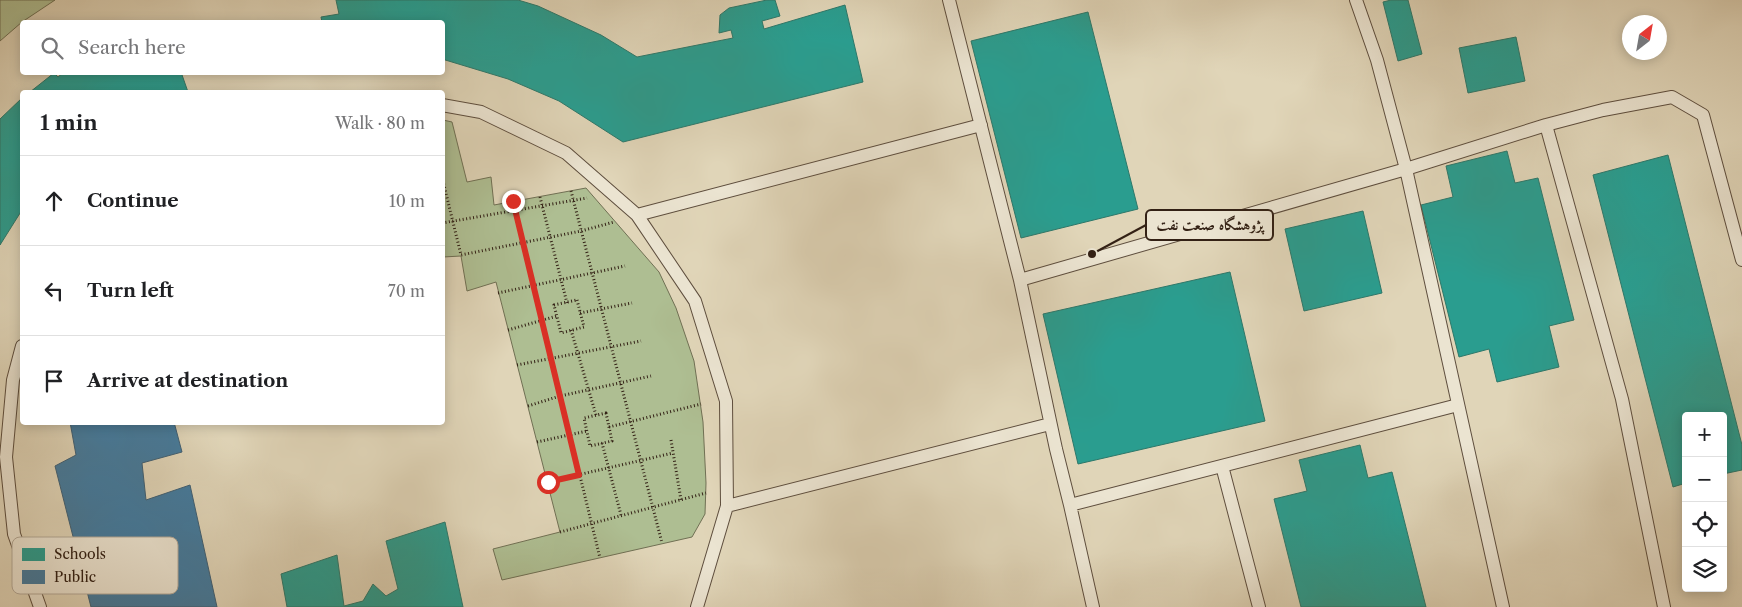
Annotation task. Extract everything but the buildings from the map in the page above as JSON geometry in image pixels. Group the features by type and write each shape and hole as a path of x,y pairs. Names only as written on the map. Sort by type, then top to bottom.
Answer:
{"lane":[{"path":"949,0 1020,280 1050,424 1093,607"},
{"path":"1356,0 1377,60 1406,169 1503,607"},
{"path":"1020,280 1406,169 1546,125 1604,110 1672,97 1703,116 1742,260"},
{"path":"445,106 481,112 566,153 638,215 695,302 726,402 727,506 697,607"},
{"path":"638,215 981,125"},
{"path":"1546,125 1622,399 1664,607"},
{"path":"15,537 6,457 13,380 20,354"},
{"path":"0,383 13,380"},
{"path":"1070,505 1458,405"},
{"path":"727,506 1050,424"},
{"path":"1222,466 1259,607"},
{"path":"35,594 40,607"}],"path":[{"path":"445,189 461,256 614,222"},
{"path":"571,191 662,543"},
{"path":"540,196 567,303"},
{"path":"445,222 593,197"},
{"path":"513,201 600,558"},
{"path":"498,293 625,266"},
{"path":"577,300 580,313 584,327 561,333 554,305 577,300"},
{"path":"580,313 632,303"},
{"path":"508,330 557,316"},
{"path":"571,330 596,415"},
{"path":"517,365 641,341"},
{"path":"528,406 560,396 651,376"},
{"path":"609,427 701,404"},
{"path":"606,413 609,427 612,441 590,446 584,418 606,413"},
{"path":"537,442 587,431"},
{"path":"671,440 681,500"},
{"path":"602,443 621,516"},
{"path":"548,482 673,453"},
{"path":"560,532 706,493"}],"green space":[{"path":"0,0 55,0 25,20 20,20 20,24 0,41"},
{"path":"445,120 452,122 467,182 491,177 494,205 586,188 659,272 676,308 694,361 703,422 706,483 705,514 692,537 502,580 493,549 560,532 496,282 467,291 461,256 445,257"}],"place":[{"name":"پژوهشگاه صنعت نفت","path":"1092,254"}],"route":[{"path":"513,201 579,475 548,482"}]}
